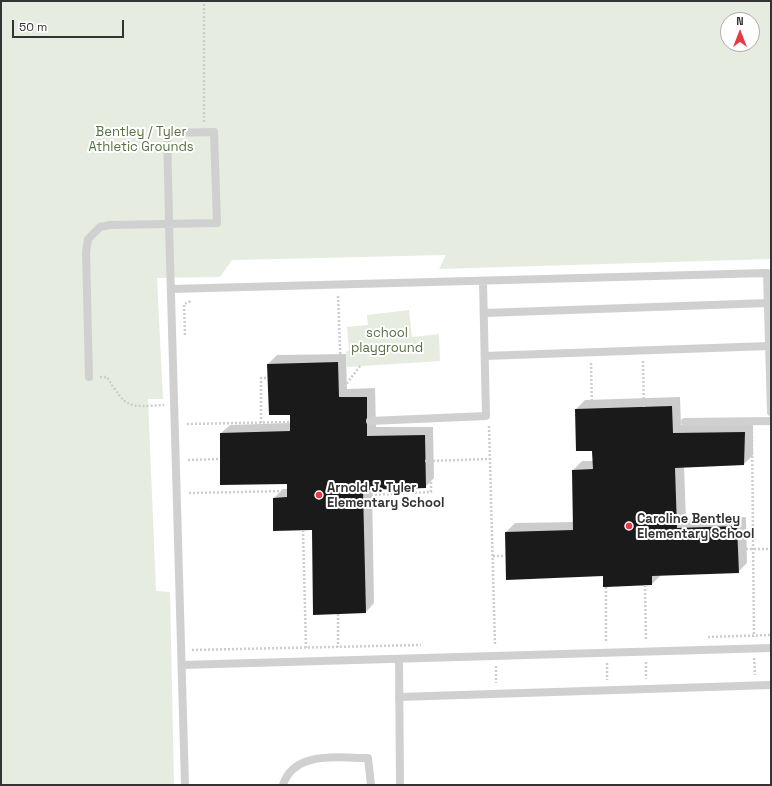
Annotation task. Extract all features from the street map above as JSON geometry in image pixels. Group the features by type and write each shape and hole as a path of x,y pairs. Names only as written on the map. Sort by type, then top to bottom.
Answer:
{"lane":[{"path":"89,377 86,252 88,239 100,227 110,225 169,225 218,223 214,132 167,133 169,225 174,404 182,650 185,785"},
{"path":"171,290 767,273 771,412"},
{"path":"370,421 486,416 483,282"},
{"path":"484,313 768,304"},
{"path":"485,356 769,346"},
{"path":"685,422 771,421"},
{"path":"182,665 771,648"},
{"path":"399,659 400,785"},
{"path":"399,697 771,685"},
{"path":"283,785 295,765 314,758 368,758 371,785"}],"path":[{"path":"204,1 204,132"},
{"path":"338,286 342,397"},
{"path":"185,343 184,304 192,300 198,300 198,289"},
{"path":"642,350 644,407"},
{"path":"591,352 592,408"},
{"path":"341,390 360,366"},
{"path":"89,377 108,377 121,399 130,406 174,404"},
{"path":"261,423 261,378 268,378"},
{"path":"486,416 489,425 496,694"},
{"path":"187,418 187,431"},
{"path":"187,424 290,422"},
{"path":"752,422 753,635 755,686"},
{"path":"188,452 188,466"},
{"path":"188,460 220,459"},
{"path":"425,460 490,459"},
{"path":"364,513 368,513 369,495 431,492 431,461"},
{"path":"189,486 189,500"},
{"path":"189,492 287,491"},
{"path":"303,530 306,648"},
{"path":"738,549 771,549"},
{"path":"493,556 505,556"},
{"path":"645,585 646,689"},
{"path":"606,587 607,690"},
{"path":"338,614 338,647"},
{"path":"707,637 771,635"},
{"path":"639,639 653,639"},
{"path":"606,640 612,640"},
{"path":"193,642 193,650"},
{"path":"487,644 503,643"},
{"path":"182,650 424,645"}],"green space":[{"name":"Bentley / Tyler Athletic Grounds","path":"1,1 771,1 771,259 439,269 446,255 232,260 220,277 157,278 163,399 148,399 156,591 170,592 174,785 1,785"},
{"name":"school playground","path":"409,310 412,337 439,334 440,361 347,367 346,352 349,350 347,327 368,325 367,315"}],"building":[{"name":"Arnold J. Tyler Elementary School","path":"338,362 339,397 367,397 367,436 425,435 426,488 363,490 366,613 313,615 312,530 273,531 273,498 287,497 287,484 220,485 220,433 290,431 290,415 269,415 267,364"},
{"name":"Caroline Bentley Elementary School","path":"672,406 673,433 745,432 744,465 675,468 677,528 737,526 739,573 652,576 652,585 606,587 603,587 603,576 506,580 505,532 573,530 572,470 593,469 592,451 576,451 575,409"}],"place":[{"name":"Arnold J. Tyler Elementary School","path":"319,495"},
{"name":"Caroline Bentley Elementary School","path":"629,526"}]}
